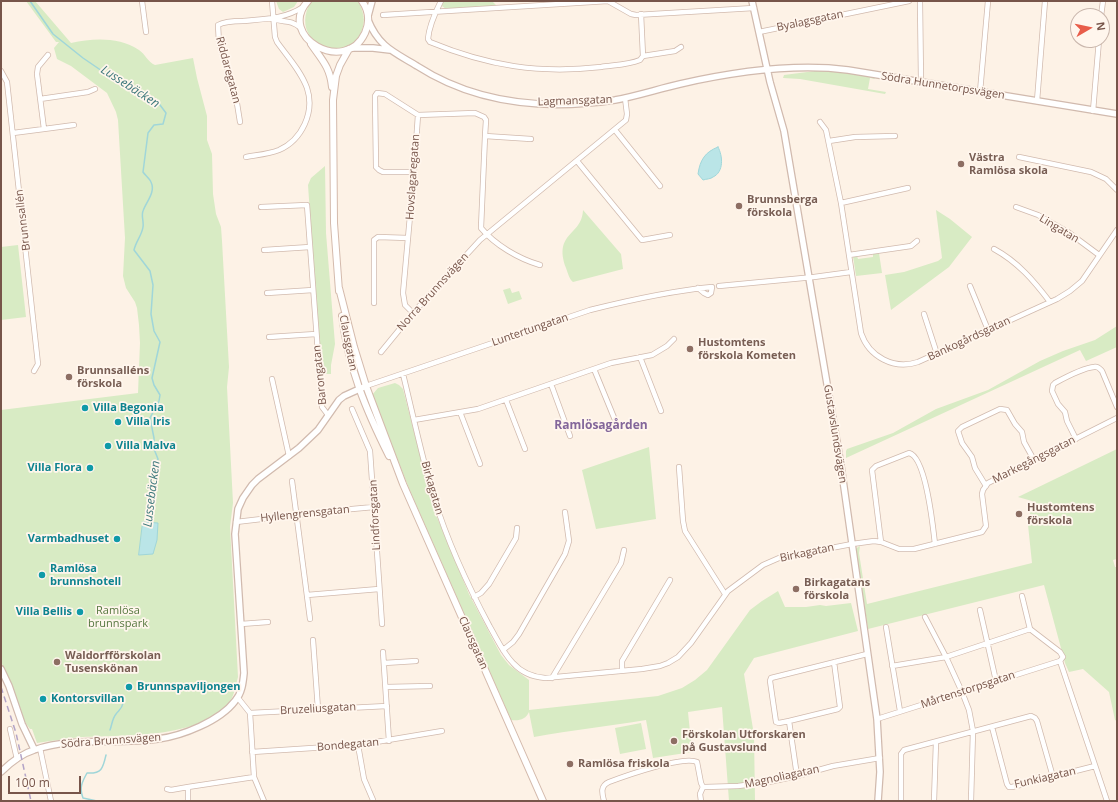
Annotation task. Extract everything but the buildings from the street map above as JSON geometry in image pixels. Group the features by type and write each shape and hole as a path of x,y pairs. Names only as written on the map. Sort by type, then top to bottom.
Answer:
{"main road":[{"path":"362,1 368,18"},
{"path":"301,28 300,19 306,3"},
{"name":"Clausgatan","path":"368,18 367,28 363,37 350,48 340,65 336,76 334,100 334,223 339,288 347,344 358,389 374,426 403,484 543,801"},
{"name":"Clausgatan","path":"301,28 329,69 334,100"},
{"path":"308,40 321,49 331,52 343,51 350,48"},
{"name":"Clausgatan","path":"339,288 354,347 366,386 403,484"}],"street":[{"path":"142,1 146,32"},
{"path":"246,157 277,151 289,144 300,132 306,121 309,109 306,88 299,74 275,37 272,1"},
{"path":"368,18 372,1"},
{"path":"441,1 435,12 428,38 429,41 497,64 528,68 576,69 638,61 643,56 674,51 681,47"},
{"path":"384,15 604,1 608,1 630,14 754,8"},
{"name":"Gustavslundsvägen","path":"752,1 784,131 841,466 877,719 880,758 878,801"},
{"name":"Byalagsgatan","path":"759,32 909,1"},
{"path":"920,1 921,82"},
{"path":"980,92 988,1"},
{"path":"1037,101 1045,1"},
{"name":"Riddaregatan","path":"240,122 235,90 219,43 218,25 233,22 273,19 291,14 306,3"},
{"path":"641,14 643,56"},
{"name":"Lagmansgatan","path":"368,18 378,39 391,51 426,72 452,86 470,92 522,102 562,104 625,98 694,81 732,74 768,70"},
{"name":"Riddaregatan","path":"273,19 290,21 301,28"},
{"name":"Lagmansgatan","path":"350,48 372,48 391,51"},
{"path":"1093,111 1098,48"},
{"path":"44,129 37,70 48,55"},
{"name":"Södra Hunnetorpsvägen","path":"768,70 791,68 831,68 1117,114"},
{"name":"Brunnsallén","path":"1,71 7,82 13,133 38,364 34,371"},
{"path":"40,99 88,92 95,89"},
{"path":"414,172 383,172 376,167 376,95 379,92 385,94 418,116 478,114 485,118 480,222 481,228 516,255 528,262 540,265"},
{"name":"Norra Brunnsvägen","path":"381,352 413,313 487,234 626,120 625,98"},
{"name":"Hovslagaregatan","path":"413,313 405,305 403,297 418,116"},
{"name":"Bankogårdsgatan","path":"820,122 826,130 829,141 842,203 861,333 866,344 875,354 886,361 904,365 918,362 1050,302 1070,291 1082,281 1117,230"},
{"path":"13,133 74,125"},
{"path":"615,130 660,186"},
{"path":"485,136 532,139"},
{"path":"829,141 855,137 895,136"},
{"path":"1019,157 1091,172 1106,179 1117,190"},
{"path":"577,161 642,240 670,235"},
{"path":"842,203 908,188"},
{"name":"Barongatan","path":"261,207 307,205 322,407 328,415"},
{"name":"Lingatan","path":"1016,207 1038,216 1068,232 1099,256"},
{"path":"374,303 374,240 378,237 408,238"},
{"path":"849,254 911,246 917,241"},
{"path":"264,250 310,247"},
{"path":"994,249 1005,255 1023,270 1050,302"},
{"path":"719,286 851,272"},
{"path":"970,286 988,330"},
{"name":"Luntertungatan","path":"366,386 590,310 646,297 698,288"},
{"path":"267,293 313,290"},
{"path":"924,314 937,354"},
{"name":"Barongatan","path":"269,336 316,334"},
{"path":"414,420 478,409 611,363 656,353 669,345 674,339"},
{"path":"640,357 661,411"},
{"path":"1076,439 1067,421 1065,412 1058,404 1052,391 1055,383 1083,370 1095,366 1098,367 1102,371 1117,407"},
{"path":"594,369 615,420"},
{"name":"Birkagatan","path":"403,374 426,470 438,509 474,598 503,650 512,662 527,673 538,677 552,678 660,666 678,657 691,643 726,594 756,570 775,559 852,544"},
{"path":"272,379 289,456"},
{"path":"551,384 570,436"},
{"name":"Södra Brunnsvägen","path":"1,772 22,755 37,749 81,741 146,740 173,736 209,721 226,710 238,698 244,679 236,539 236,522 240,504 252,485 258,479 289,456 318,430 339,400 344,396 366,386"},
{"path":"506,400 525,449"},
{"name":"Lindforsgatan","path":"352,409 370,451 382,624"},
{"path":"986,486 975,468 970,452 959,436 958,431 962,426 1000,409 1007,410 1015,424 1022,432 1024,442 1034,460"},
{"path":"460,412 480,464"},
{"name":"Markegångsgatan","path":"852,544 874,541 882,542 904,550 935,544 984,531 986,524 982,494 990,482 1117,418"},
{"path":"882,542 872,476 873,468 909,453 915,456 926,485 935,544"},
{"path":"679,467 685,531 726,594"},
{"path":"292,481 310,619"},
{"name":"Hyllengrensgatan","path":"236,522 374,507"},
{"path":"503,650 512,644 519,634 566,554 569,539 565,512"},
{"path":"474,598 489,584 516,538 517,528"},
{"path":"552,678 621,563 624,550"},
{"path":"622,671 622,660 670,580"},
{"path":"306,594 380,590"},
{"path":"1022,596 1030,629 1060,652 1106,801"},
{"path":"980,610 996,681"},
{"path":"925,617 946,658 969,710 973,731 971,801"},
{"path":"241,624 268,622"},
{"path":"886,627 900,712"},
{"path":"892,666 946,658 1030,629"},
{"path":"313,640 318,709"},
{"path":"383,652 389,741"},
{"path":"834,662 840,707 838,709 789,721 779,723 776,722 770,681 771,678 834,662 867,654"},
{"name":"Mårtenstorpsgatan","path":"877,719 1062,659"},
{"path":"384,663 416,661"},
{"path":"1,669 9,686 22,724 37,749 51,801"},
{"path":"386,687 430,686"},
{"path":"238,698 250,713 254,777 264,801"},
{"name":"Bruzeliusgatan","path":"250,713 387,706"},
{"path":"901,801 901,754 904,750 1031,716 1037,721 1052,777"},
{"path":"789,721 797,776"},
{"name":"Funkiagatan","path":"992,727 1007,784 1012,788 1095,766"},
{"path":"10,729 17,759"},
{"name":"Bondegatan","path":"252,752 358,745 442,732"},
{"path":"934,801 936,742"},
{"path":"358,745 364,779 373,800"},
{"name":"Magnoliagatan","path":"703,787 751,785 797,776 833,766 880,758"},
{"path":"604,801 602,788 606,783 637,772 690,760 697,762 703,787 700,794 701,801"},
{"path":"167,789 188,788 254,777"},
{"path":"188,788 188,801"}],"green space":[{"name":"Ramlösa brunnspark","path":"26,1 35,1 71,43 89,40 106,40 123,43 139,50 150,62 155,65 193,58 207,116 207,140 212,154 213,194 216,214 221,227 229,367 227,387 233,503 230,527 238,677 232,698 220,711 204,721 185,728 142,735 83,737 37,743 32,729 30,729 21,713 1,662 1,410 138,393 140,343 137,308 126,288 123,276 125,238 118,120 116,112 107,93 71,66 57,59 54,48 59,42 56,42"},
{"path":"276,1 298,1 294,7 283,12 279,9"},
{"path":"311,1 358,1 363,11 364,23 362,30 355,41 345,47 334,49 322,46 313,39 307,29 305,16"},
{"path":"443,1 492,1 497,6 446,9 442,6"},
{"path":"815,71 834,71 874,77 875,79 870,78 868,89 886,92 885,94 800,79 783,78 784,75"},
{"path":"325,166 326,233 335,344 331,374 321,373 308,185 311,178"},
{"path":"583,210 621,254 623,269 573,282 566,268 563,256 563,247 569,235 578,225"},
{"path":"936,210 950,219 972,237 949,267 891,310 885,275 904,272 938,261 942,258"},
{"path":"18,245 26,317 1,320 1,247"},
{"path":"873,253 879,253 882,273 856,276 853,256 857,256 858,259 873,257"},
{"path":"510,288 512,293 519,291 522,299 508,304 503,290"},
{"path":"1117,326 1117,347 1086,361 1080,350 846,458 847,449 893,433 936,409 988,390 1040,361 1095,340"},
{"path":"395,383 403,389 434,510 469,594 501,655 509,665 529,680 529,710 658,696 682,688 707,670 750,610 778,591 785,607 826,606 851,603 858,631 754,658 744,674 754,735 755,801 729,801 722,707 688,712 692,752 653,758 646,720 534,737 529,712 522,719 511,720 410,491 372,395 378,388"},
{"path":"649,447 656,519 596,529 582,470"},
{"path":"1117,449 1117,559 1113,560 1115,567 1117,567 1117,721 1115,720 1109,692 1083,669 1069,672 1065,663 1044,585 868,629 856,549 858,547 860,546 859,553 867,604 1032,563 1028,525 1032,501 1018,497"},
{"path":"641,723 646,749 620,754 615,728"}],"water":[{"path":"718,147 722,159 721,168 717,175 703,180 698,174 700,165 706,154"},
{"path":"143,522 158,523 157,540 153,554 139,555"}],"waterway":[{"name":"Lussebäcken","path":"30,1 53,34 83,58 124,86 160,105 166,113 163,124 154,125 148,133 143,172 150,181 152,189 143,211 142,230 134,250 150,271 153,285 151,314 154,331 160,342 152,378 160,395 159,401 150,418 154,438 154,449 158,459 155,474 154,494 150,499 147,523"},
{"name":"Lussebäcken","path":"110,730 114,718 123,703"},
{"name":"Lussebäcken","path":"97,801 83,798 81,791 82,785 87,773 99,771 103,767 106,755"}],"railway":[{"path":"1,687 16,733 31,801"}],"place":[{"name":"Västra Ramlösa skola","path":"961,164"},
{"name":"Brunnsberga förskola","path":"739,206"},
{"name":"Hustomtens förskola Kometen","path":"690,349"},
{"name":"Brunnsalléns förskola","path":"69,377"},
{"name":"Villa Begonia","path":"85,408"},
{"name":"Villa Iris","path":"118,422"},
{"name":"Villa Malva","path":"108,446"},
{"name":"Villa Flora","path":"90,468"},
{"name":"Hustomtens förskola","path":"1019,514"},
{"name":"Varmbadhuset","path":"117,539"},
{"name":"Ramlösa brunnshotell","path":"42,575"},
{"name":"Birkagatans förskola","path":"796,589"},
{"name":"Villa Bellis","path":"80,612"},
{"name":"Waldorfförskolan Tusenskönan","path":"57,662"},
{"name":"Brunnspaviljongen","path":"129,687"},
{"name":"Kontorsvillan","path":"43,699"},
{"name":"Förskolan Utforskaren på Gustavslund","path":"674,741"},
{"name":"Ramlösa friskola","path":"570,764"}],"district":[{"name":"Ramlösagården","path":"601,426"}]}
